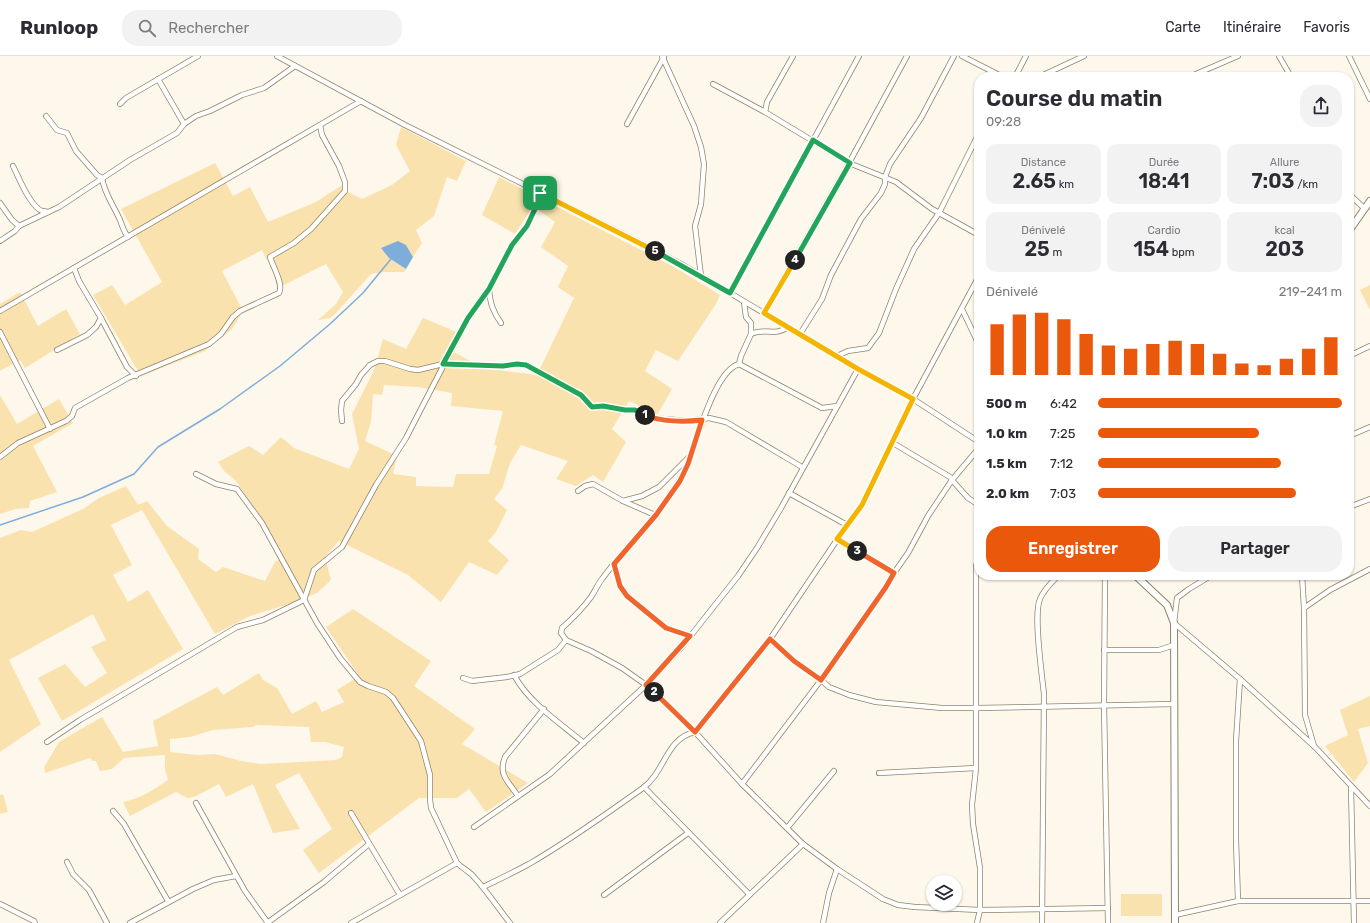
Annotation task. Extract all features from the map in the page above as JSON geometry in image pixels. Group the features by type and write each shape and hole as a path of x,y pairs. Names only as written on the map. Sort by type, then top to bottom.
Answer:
{"street":[{"path":"120,104 126,98 198,56"},
{"path":"277,56 405,125 617,231 702,276 858,369 913,399 974,439"},
{"path":"765,112 768,102 793,56"},
{"path":"730,293 859,56"},
{"path":"764,313 850,163 907,56"},
{"path":"800,334 822,299 832,275 861,219 881,193 890,164 920,118 954,56"},
{"path":"962,56 993,72"},
{"path":"1018,72 1026,56"},
{"path":"1049,72 1084,56"},
{"path":"1201,72 1238,56"},
{"path":"1279,56 1288,72"},
{"path":"1349,56 1370,99"},
{"path":"627,124 663,57"},
{"path":"663,57 694,126 701,147 704,164 703,180 701,204 695,226 702,276"},
{"path":"0,241 15,231 19,226 59,208 102,178 177,132 184,124 196,116 210,111 242,95 264,88 295,66"},
{"path":"158,79 184,124"},
{"path":"713,84 765,112 850,163 896,182 932,210 974,232"},
{"path":"0,311 361,101"},
{"path":"46,116 57,130 67,133 76,151 97,175 102,178"},
{"path":"0,457 18,442 66,421 72,416 75,408 128,378 136,376 209,344 221,334 240,310 279,293 281,283 270,257 294,242 311,228 345,191 345,182 339,166 322,135 320,125"},
{"path":"837,356 848,351 868,348 879,333 896,289 914,249 939,213 974,143"},
{"path":"13,166 26,193 36,206 42,211 50,212"},
{"path":"102,178 103,186 119,218 125,234 128,237"},
{"path":"47,742 80,720 237,626 263,620 304,600 314,570 342,547 376,485 406,438 468,318 489,289 512,245 527,226 535,209 540,193"},
{"path":"1354,199 1365,209"},
{"path":"1354,223 1370,201"},
{"path":"0,203 12,220 19,226"},
{"path":"74,268 79,281 127,367 136,376"},
{"path":"483,887 529,864 608,813 644,787 657,772 676,742 687,734 695,732 770,639 837,539 862,505 913,399 974,286"},
{"path":"489,289 490,302 494,314 501,323"},
{"path":"739,364 751,334 751,323 746,317 744,302"},
{"path":"962,309 974,334"},
{"path":"57,350 87,335 96,327 101,318"},
{"path":"751,334 758,331 782,332 788,327"},
{"path":"0,332 50,428"},
{"path":"1354,354 1370,346"},
{"path":"342,421 342,401 356,384 361,374 370,365 378,361 385,361 418,370 443,364 503,366 517,364 526,365 581,395 592,407 603,406 625,410 635,410 653,418 688,421 709,418 726,422 802,467"},
{"path":"739,364 822,408 837,406"},
{"path":"739,364 732,367 718,384 702,420 680,481 656,515 601,580 590,598 562,628 561,633 566,640 622,668 646,685 695,732 742,784 803,844 877,896 898,905 915,908 980,910 1108,908"},
{"path":"474,827 550,774 646,685 690,636 741,571 761,542 858,369"},
{"path":"1354,434 1370,427"},
{"path":"893,443 950,477 968,498 974,502"},
{"path":"742,784 821,680 886,587 908,553 928,516 952,480 974,454"},
{"path":"623,501 642,496 659,488 690,456"},
{"path":"196,474 216,484 238,489 262,523 317,623 340,658 360,682 386,692 393,698 421,741 430,775 431,808 457,862 460,866 470,872 510,923"},
{"path":"578,491 585,486 593,484 623,501 656,515"},
{"path":"789,492 847,525"},
{"path":"1354,505 1370,499"},
{"path":"837,539 894,573"},
{"path":"614,564 620,586 627,596 666,628 690,636"},
{"path":"1354,577 1370,569"},
{"path":"976,580 976,768 972,805 973,824 980,868 980,910 977,923"},
{"path":"1042,923 1044,694 1037,610 1039,600 1043,592 1054,580"},
{"path":"1105,580 1104,705 1108,923"},
{"path":"1140,580 1167,605 1174,622 1315,747 1351,788 1370,806"},
{"path":"1175,923 1174,622 1177,598 1204,580"},
{"path":"1302,580 1305,715 1315,747"},
{"path":"1304,608 1330,590 1349,580"},
{"path":"770,639 794,661 821,680 829,688 876,702 942,708 1174,704"},
{"path":"463,678 472,681 514,675 528,669 538,661 558,650 566,640"},
{"path":"1104,650 1159,650 1174,645"},
{"path":"514,675 520,686 544,710 584,743"},
{"path":"1238,902 1236,840 1236,741 1240,679"},
{"path":"518,796 504,777 502,765 505,756 544,710"},
{"path":"879,773 976,768"},
{"path":"787,828 834,770"},
{"path":"644,787 749,894"},
{"path":"1351,788 1354,923"},
{"path":"196,803 236,876 267,923 324,882 369,844"},
{"path":"113,811 124,824 168,901"},
{"path":"351,813 400,895"},
{"path":"604,895 688,833"},
{"path":"720,923 803,844"},
{"path":"67,862 73,874 89,890 107,923"},
{"path":"350,923 457,862"},
{"path":"824,922 829,893 837,869"},
{"path":"130,923 193,888 214,880 236,876"},
{"path":"1175,915 1238,902 1370,901"},
{"path":"0,904 34,921 35,923"}],"shaded area":[{"path":"401,127 466,161 457,181 447,177 434,216 416,230 422,243 413,257 406,245 389,258 406,269 404,272 384,272 371,274 335,314 330,318 318,320 336,304 343,292 326,264 280,287 262,250 222,271 243,311 232,329 205,351 141,376 93,295 112,285 125,305 162,282 121,209 215,163 233,196 250,187 268,222 316,202 342,185 348,192 362,199 392,185 410,171 396,145"},
{"path":"499,177 676,268 720,295 716,304 678,361 656,350 645,371 672,389 657,415 629,401 612,429 626,442 603,482 593,475 576,486 556,479 568,461 521,445 510,463 502,489 494,499 507,510 496,532 488,541 509,560 497,575 469,562 441,602 408,575 339,541 325,557 331,580 317,593 296,602 250,616 215,634 142,510 111,525 132,565 113,575 128,602 148,590 183,649 62,721 38,678 65,664 85,687 107,673 91,647 106,640 93,614 9,660 41,724 0,752 0,538 21,530 32,532 83,509 99,498 126,486 138,505 147,501 167,526 199,549 198,559 216,572 223,567 265,581 275,562 280,559 256,517 259,515 236,481 224,471 218,462 249,446 263,455 281,437 294,448 349,469 359,449 352,414 374,370 383,339 406,349 423,318 464,335 454,352 483,368 537,375 574,298 558,287 568,266 541,247 555,222 533,206 515,234 482,215","holes":["384,385 418,387 452,393 451,406 503,411 494,445 497,446 489,474 456,474 453,487 416,486 416,477 393,474 397,456 365,441 371,422 373,394 382,395"]},
{"path":"1370,285 1370,310 1360,290"},
{"path":"20,292 38,326 66,309 80,334 25,368 20,360 0,371 0,304"},
{"path":"0,395 17,424 59,399 73,423 33,446 57,492 30,501 29,508 15,509 0,514"},
{"path":"353,609 431,661 414,686 475,729 462,744 528,783 486,812 469,789 457,798 419,798 319,873 303,850 332,829 299,773 275,785 300,829 273,833 253,784 226,797 219,784 194,797 187,798 176,792 130,816 123,802 152,791 168,780 165,770 165,755 124,758 112,769 100,771 96,761 93,761 90,758 45,773 44,767 59,742 102,717 123,752 158,746 153,721 217,687 223,695 259,673 263,680 277,688 292,714 316,701 322,712 344,702 337,690 359,676 326,627","holes":["256,725 309,727 311,742 325,742 344,747 342,757 336,760 261,764 241,761 215,754 197,755 170,752 170,739 190,737 213,730 253,727"]},
{"path":"1370,696 1370,726 1358,729 1368,763 1354,782 1325,746 1348,735 1340,710"},
{"path":"3,794 8,812 0,814 0,795"},
{"path":"1121,894 1162,894 1162,916 1121,916"}],"water":[{"path":"398,241 406,245 413,257 406,269 389,258 381,248"}],"waterway":[{"path":"0,525 83,497 134,474 158,447 220,409 280,366 330,324 363,293 391,259"}],"route":[{"path":"813,140 850,163 764,313 858,369 913,399 862,505 837,539 894,573 886,587 821,680 794,661 770,639 695,732 646,685 681,648 690,636 666,628 627,596 620,586 614,564 656,515 680,481 688,464 702,420 688,421 653,418 635,410 625,410 603,406 592,407 581,395 541,372 522,364 503,366 443,364 462,332 468,318 489,289 505,261 512,245 527,226 535,209 540,193 683,265 730,293 813,140"}]}
